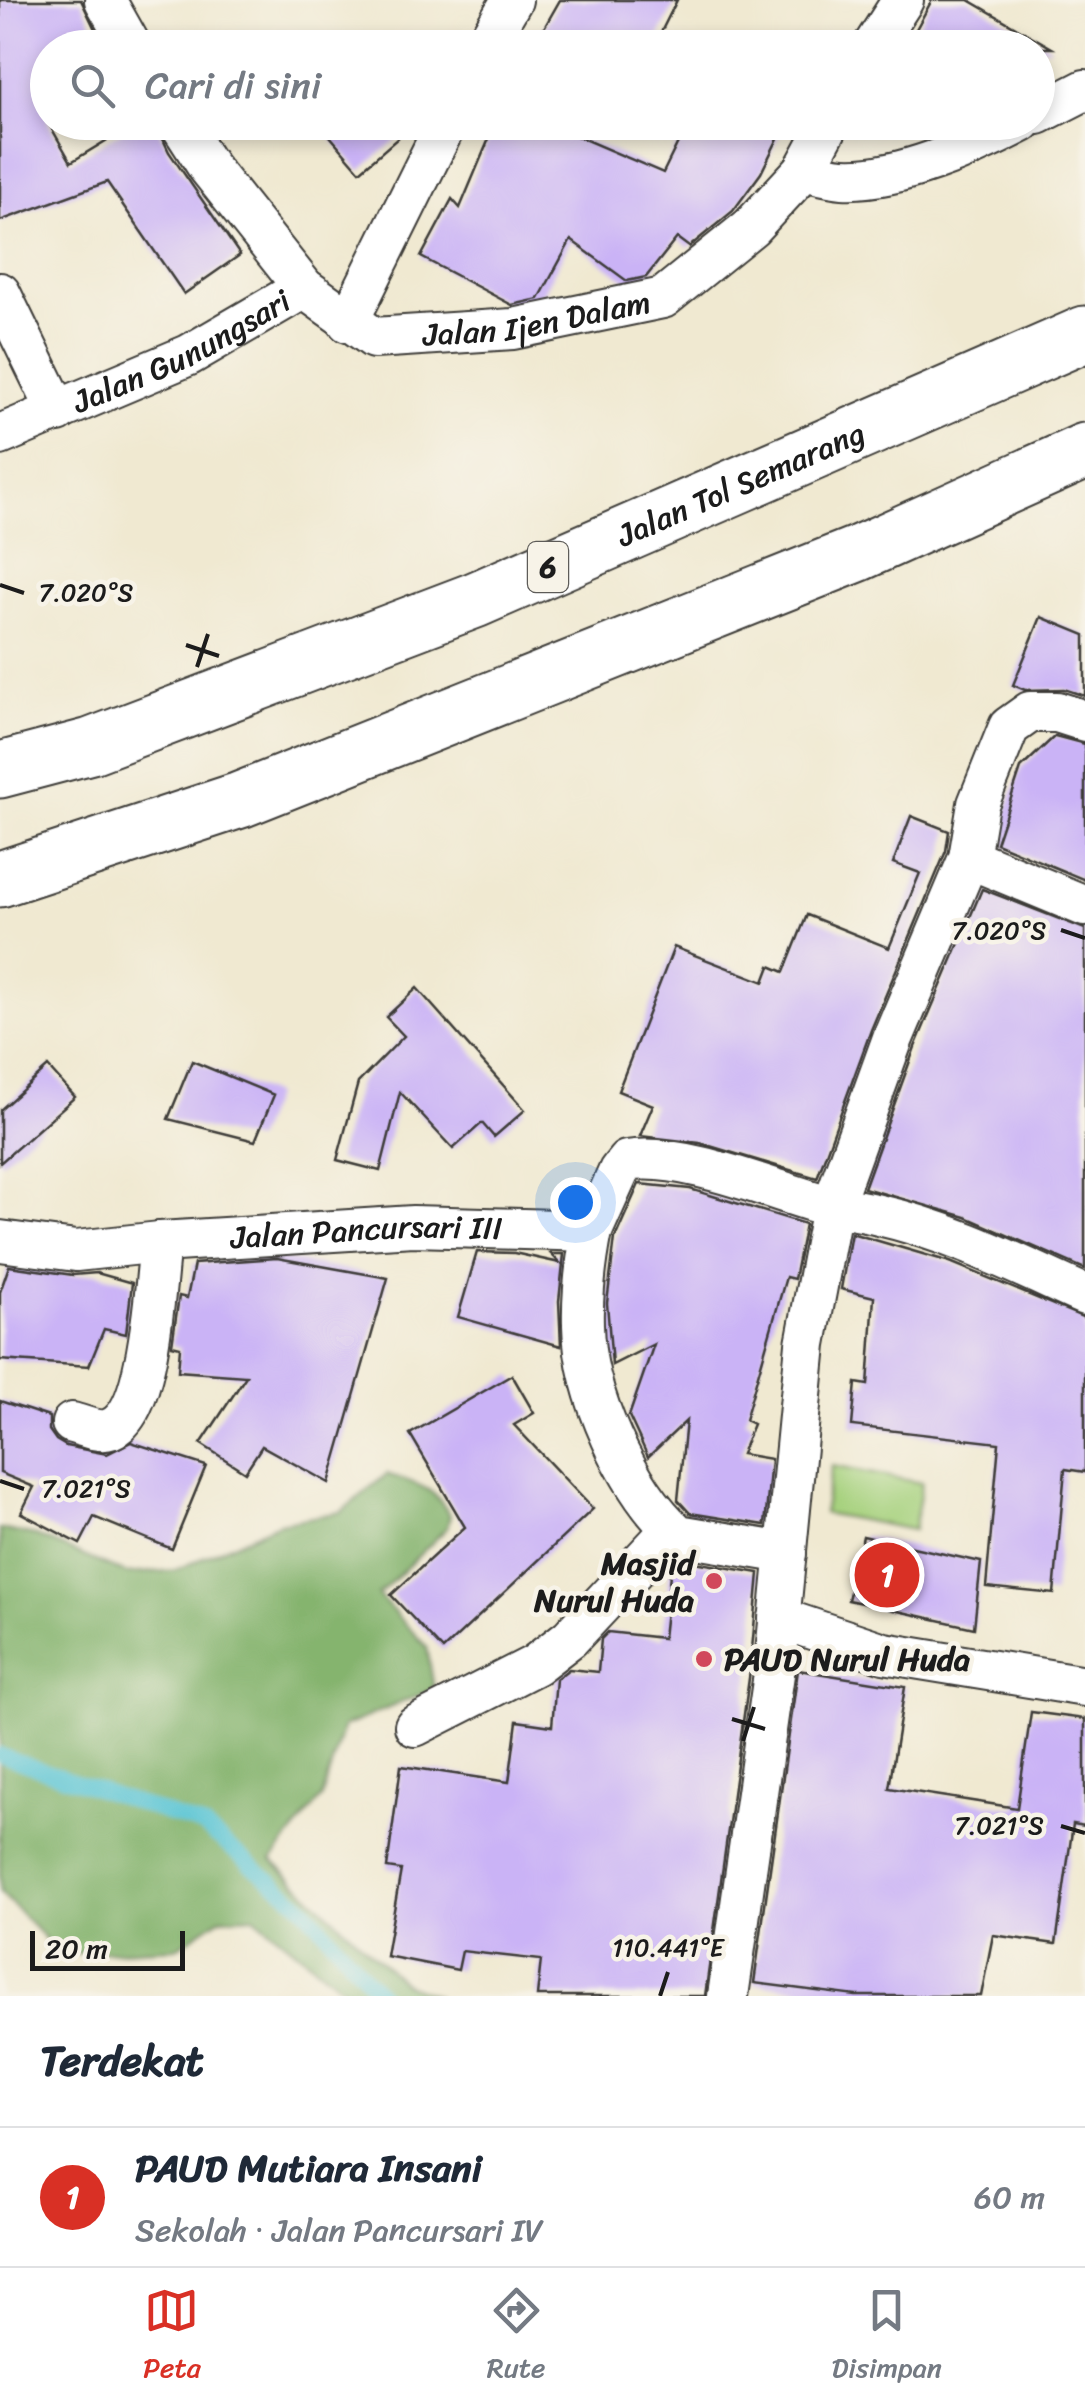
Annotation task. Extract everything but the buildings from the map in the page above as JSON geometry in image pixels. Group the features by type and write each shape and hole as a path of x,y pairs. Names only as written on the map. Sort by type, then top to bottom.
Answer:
{"highway":[{"name":"Jalan Tol Semarang","path":"0,770 90,746 475,600 1085,334"},
{"path":"0,879 240,800 858,554 1085,451"}],"street":[{"path":"105,0 122,30"},
{"path":"494,30 512,0"},
{"path":"884,30 903,0"},
{"path":"1055,105 1085,90"},
{"name":"Jalan Ijen Dalam","path":"190,140 304,288 374,338 514,329 663,298 751,227 804,170 820,140"},
{"path":"348,322 439,140"},
{"path":"804,170 844,178 907,170 988,140"},
{"name":"Jalan Gunungsari","path":"0,435 189,355 304,288"},
{"name":"Jalan Gunungsari","path":"0,293 58,412"},
{"path":"728,1996 774,1674 806,1344 832,1208 893,1038 969,858 978,804 1009,726 1030,712 1057,712 1085,721"},
{"path":"969,858 1085,906"},
{"path":"786,1554 684,1536 672,1529 620,1457 591,1376 583,1328 592,1232 627,1161 641,1159 715,1171 832,1208 879,1214 965,1242 1085,1294"},
{"name":"Jalan Pancursari III","path":"0,1241 76,1251 412,1226 592,1232"},
{"path":"72,1423 104,1431 116,1426 130,1412 147,1353 160,1242"},
{"path":"415,1726 535,1664 570,1638 672,1529"},
{"path":"780,1618 884,1652 1085,1686"}],"green space":[{"path":"832,1466 922,1483 914,1530 823,1513"},
{"path":"387,1474 431,1492 450,1516 447,1528 378,1595 427,1647 434,1689 343,1727 322,1797 272,1860 405,1984 438,1996 352,1996 254,1916 220,1918 176,1948 60,1954 0,1892 0,1529 36,1536 127,1574 176,1570 279,1523 341,1512"}],"waterway":[{"path":"0,1755 204,1827 303,1906 382,1996"}],"place":[{"name":"PAUD Mutiara Insani","path":"887,1575"},
{"name":"Masjid Nurul Huda","path":"714,1581"},
{"name":"PAUD Nurul Huda","path":"704,1659"}]}
